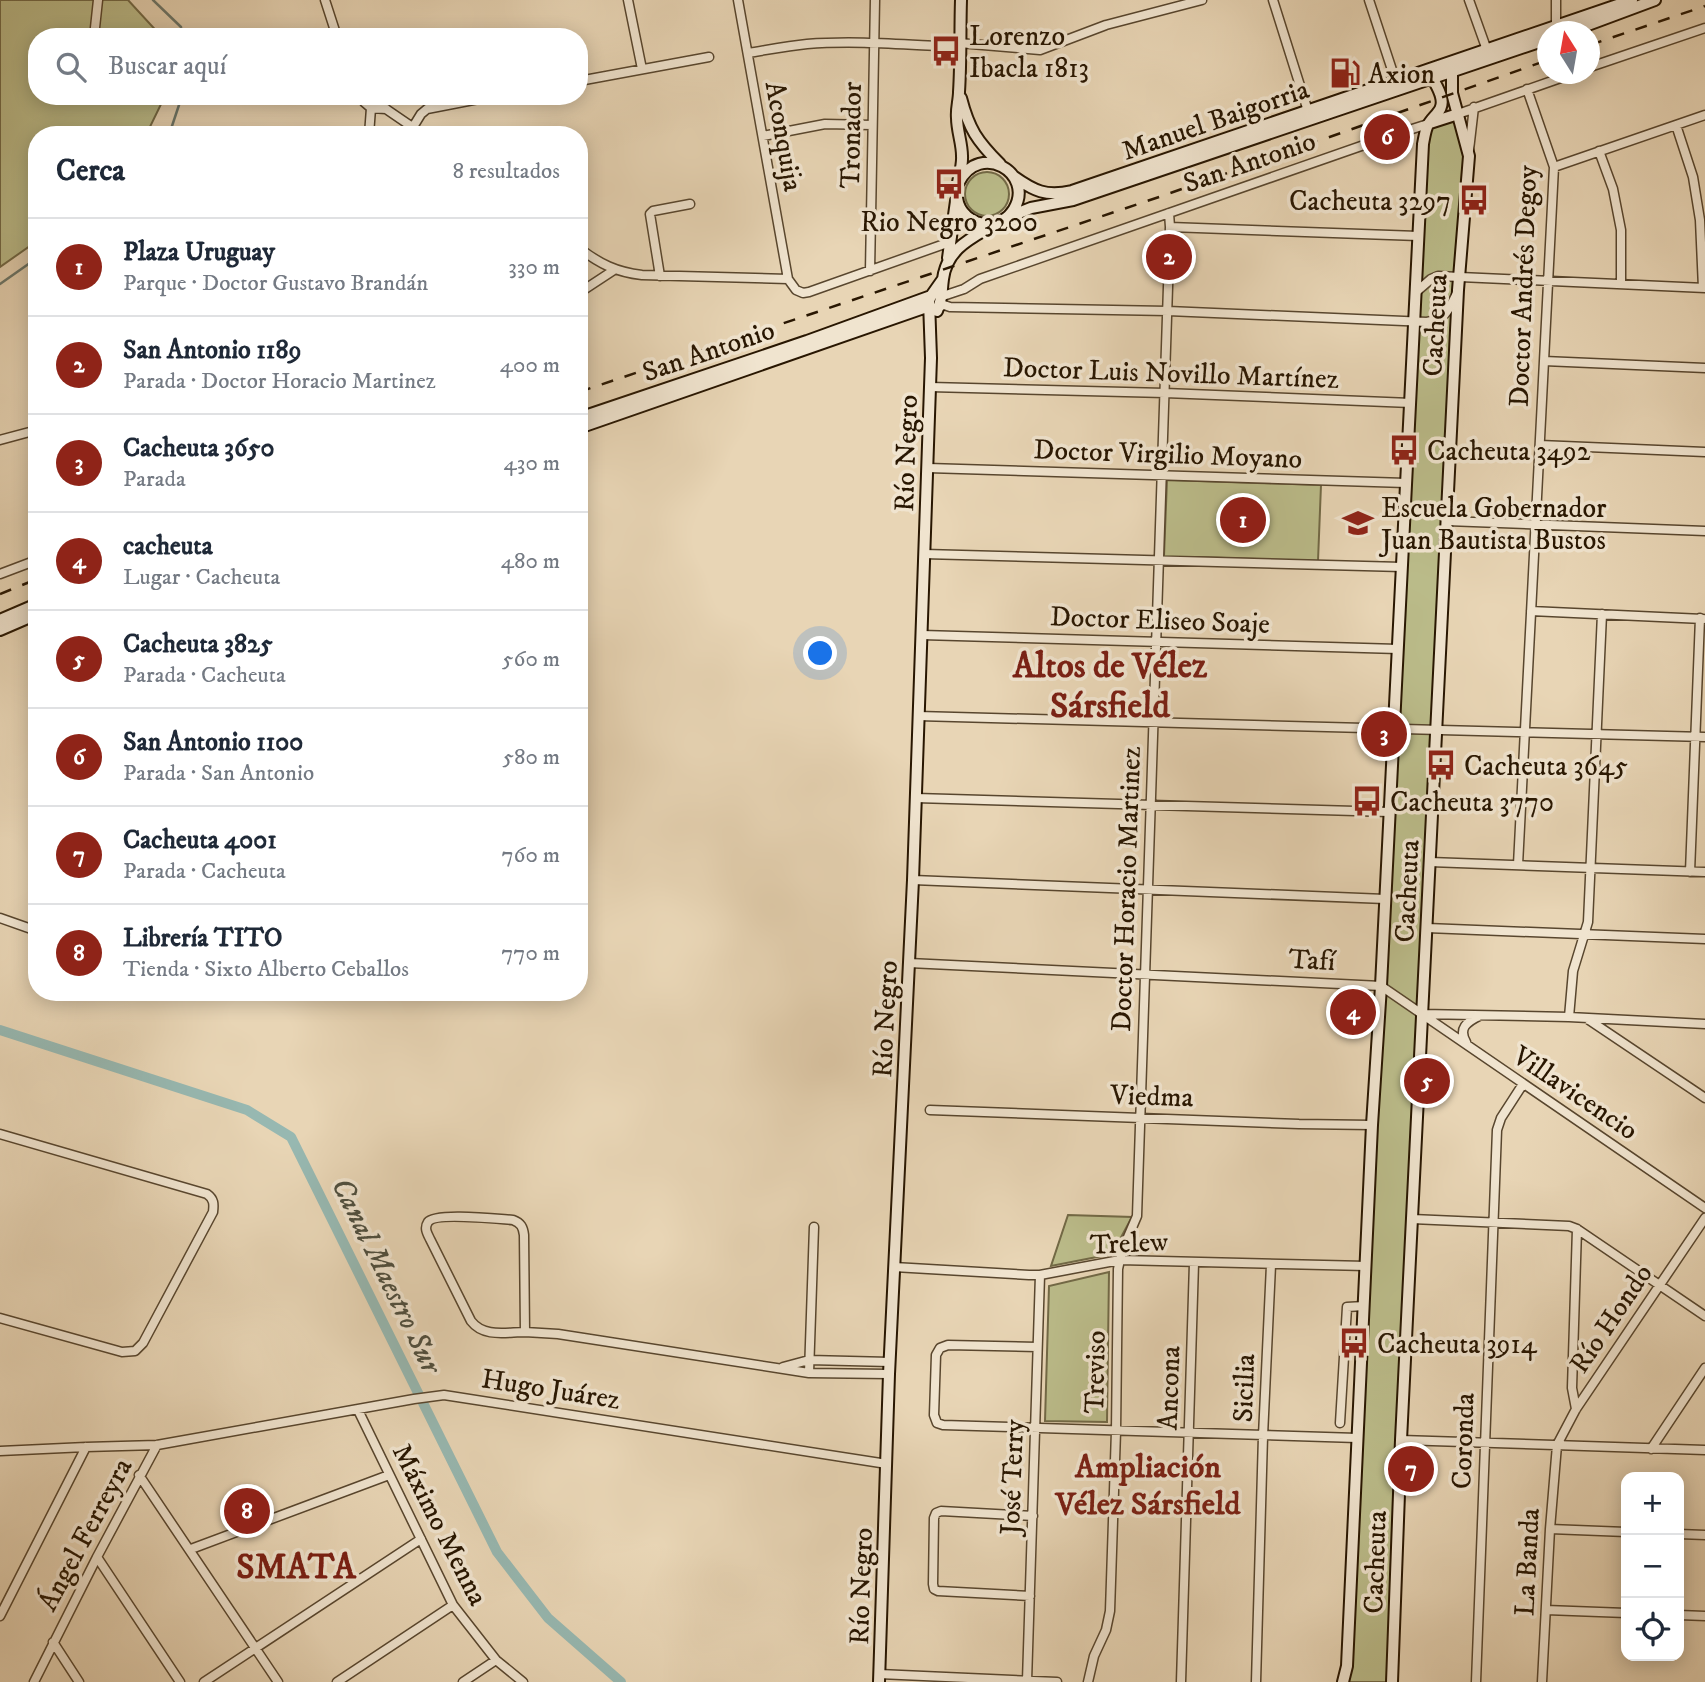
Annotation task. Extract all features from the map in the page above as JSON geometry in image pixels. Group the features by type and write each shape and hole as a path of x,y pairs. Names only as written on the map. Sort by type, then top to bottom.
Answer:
{"street":[{"path":"95,28 98,0"},
{"path":"325,0 334,28"},
{"path":"628,0 642,69"},
{"name":"Aconquija","path":"738,0 788,279"},
{"name":"Tronador","path":"870,271 875,0"},
{"path":"961,0 957,120 962,158 957,198 960,207 972,220 989,224 1002,220"},
{"path":"748,53 805,44 874,43 1040,50 1105,25 1202,0"},
{"path":"1273,0 1308,111"},
{"path":"1369,0 1396,82"},
{"path":"1469,0 1489,55"},
{"path":"1556,0 1556,21"},
{"name":"Manuel Baigorria","path":"1577,21 1632,0"},
{"path":"1599,21 1655,0"},
{"path":"1600,65 1705,28"},
{"name":"Manuel Baigorria","path":"1002,220 1031,208 1073,200 1537,36"},
{"name":"Manuel Baigorria","path":"1489,55 1537,42"},
{"path":"588,79 709,57"},
{"name":"Cacheuta","path":"1392,1682 1401,1440 1458,290 1469,156 1452,93 1451,68"},
{"name":"Manuel Baigorria","path":"1013,176 1038,192 1054,194 1072,191 1396,82 1430,75"},
{"name":"Cacheuta","path":"1343,1682 1347,1666 1423,144 1427,124 1438,115 1442,106 1441,95 1430,75"},
{"name":"San Antonio","path":"588,425 937,302 980,279 1542,84"},
{"name":"Doctor Andrés Degoy","path":"1518,865 1554,167 1527,89"},
{"path":"947,263 958,248 1002,220 1014,208 1018,195 1013,176 973,133 959,92"},
{"path":"368,105 372,108 386,108"},
{"path":"382,105 412,126"},
{"path":"414,126 427,110 451,105"},
{"path":"1469,156 1474,107"},
{"path":"370,126 372,108"},
{"path":"1554,167 1705,115"},
{"path":"763,136 825,124 872,125"},
{"path":"1416,292 1434,277 1704,288 1700,220 1693,177 1676,125"},
{"path":"1600,151 1613,189 1621,230 1621,284"},
{"path":"958,182 966,171 976,164 1002,166"},
{"name":"Río Negro","path":"879,1678 889,1374 913,880 931,358 937,302 947,263 957,198"},
{"path":"660,276 650,214 653,211 690,204"},
{"name":"Doctor Horacio Martinez","path":"1141,1147 1170,213"},
{"path":"1171,227 1418,236"},
{"path":"588,254 614,270 627,274 788,279 796,290 803,293 950,242"},
{"path":"588,287 614,270"},
{"path":"937,302 950,307 1168,311 1427,322 1444,316 1458,290"},
{"name":"San Antonio","path":"588,415 807,341 937,302"},
{"path":"1544,361 1705,368"},
{"name":"Doctor Luis Novillo Martínez","path":"930,387 1411,403"},
{"path":"0,440 28,432"},
{"path":"1540,445 1705,452"},
{"name":"Doctor Virgilio Moyano","path":"928,468 1406,483"},
{"path":"1447,521 1705,531"},
{"path":"924,554 1402,567"},
{"path":"0,574 28,563"},
{"path":"0,620 28,608"},
{"path":"1531,611 1702,619 1694,737 1690,872"},
{"path":"1569,1017 1573,971 1588,922 1602,614"},
{"path":"0,629 28,618"},
{"name":"Doctor Eliseo Soaje","path":"922,635 1398,649"},
{"path":"918,716 1705,737"},
{"path":"916,798 1390,812"},
{"path":"1430,862 1705,872"},
{"path":"913,880 1385,898"},
{"path":"0,918 28,928"},
{"path":"1427,928 1705,939"},
{"name":"Tafí","path":"909,963 1381,986"},
{"path":"1381,986 1422,1014 1569,1017 1705,1024"},
{"name":"Villavicencio","path":"1422,1014 1705,1208"},
{"path":"1468,1045 1462,1031 1465,1024 1481,1015"},
{"path":"1586,1019 1705,1098"},
{"name":"Coronda","path":"1476,1682 1498,1125 1523,1084"},
{"name":"Viedma","path":"930,1110 1372,1125"},
{"path":"0,1134 207,1195 214,1202 213,1212 140,1348 122,1352 0,1318"},
{"name":"Treviso","path":"1088,1682 1110,1611 1118,1283 1120,1260 1137,1216 1141,1147"},
{"path":"525,1332 524,1235 521,1224 513,1220 441,1216 429,1221 426,1229 476,1328 490,1332 558,1334 809,1373 889,1374"},
{"name":"Río Hondo","path":"1557,1445 1576,1409 1705,1218"},
{"path":"1412,1219 1569,1226 1705,1316"},
{"path":"809,1373 814,1227"},
{"path":"1576,1409 1572,1388 1577,1229"},
{"name":"Trelew","path":"894,1267 1040,1275 1120,1260 1366,1266"},
{"name":"Ancona","path":"1181,1682 1194,1263"},
{"name":"Sicilia","path":"1256,1682 1271,1265"},
{"name":"José Terry","path":"1027,1681 1040,1275"},
{"path":"1340,1423 1347,1307 1364,1307"},
{"path":"1037,1347 948,1345 940,1348 936,1355 934,1415 937,1423 1357,1438"},
{"path":"780,1367 809,1360 890,1362"},
{"path":"1651,1448 1705,1368"},
{"name":"Hugo Juárez","path":"0,1451 157,1445 444,1395 887,1464"},
{"name":"Máximo Menna","path":"358,1409 453,1605 496,1660 517,1680"},
{"path":"1401,1440 1705,1450"},
{"name":"Ángel Ferreyra","path":"34,1682 139,1475 157,1445"},
{"name":"La Banda","path":"1542,1682 1557,1445"},
{"path":"0,1616 86,1447"},
{"path":"139,1475 278,1682"},
{"path":"191,1549 389,1475"},
{"path":"1030,1596 938,1591 933,1584 936,1513 941,1511 1033,1516"},
{"path":"1550,1530 1621,1532"},
{"path":"1684,1534 1705,1535"},
{"path":"204,1682 421,1539"},
{"path":"97,1557 180,1682"},
{"path":"337,1682 453,1605"},
{"path":"1546,1610 1621,1613"},
{"path":"1684,1615 1705,1616"},
{"path":"53,1642 79,1682"},
{"path":"463,1682 496,1660"},
{"path":"879,1678 1057,1682"}],"green space":[{"path":"0,0 128,0 154,28 28,28 28,105 161,105 150,126 28,126 28,247 0,267"},
{"path":"1458,114 1467,147 1392,1682 1343,1682 1428,124"},
{"path":"987,172 996,173 1003,178 1008,185 1008,203 1003,210 996,215 987,216 978,215 971,210 966,203 965,194 966,185 971,178 978,173"},
{"path":"1167,480 1321,485 1318,561 1164,556"},
{"path":"1068,1215 1132,1217 1112,1254 1051,1266"},
{"path":"1109,1272 1107,1422 1045,1421 1049,1286"}],"waterway":[{"path":"153,0 181,28"},
{"path":"172,126 179,105"},
{"path":"0,284 28,264"},
{"name":"Canal Maestro Sur","path":"0,1030 247,1110 291,1137 497,1552 548,1618 621,1682"}],"railway":[{"path":"1600,42 1705,6"},
{"path":"588,389 1162,196 1537,64"},
{"path":"0,594 28,583"}],"place":[{"name":"Lorenzo Ibacla 1813","path":"946,51"},
{"name":"Axion","path":"1345,73"},
{"name":"San Antonio 1100","path":"1387,137"},
{"name":"Rio Negro 3200","path":"949,184"},
{"name":"Cacheuta 3297","path":"1474,200"},
{"name":"San Antonio 1189","path":"1169,257"},
{"name":"Cacheuta 3492","path":"1404,450"},
{"name":"Plaza Uruguay","path":"1243,520"},
{"name":"Escuela Gobernador Juan Bautista Bustos","path":"1358,523"},
{"name":"Cacheuta 3650","path":"1384,734"},
{"name":"Cacheuta 3645","path":"1441,765"},
{"name":"Cacheuta 3770","path":"1367,801"},
{"name":"cacheuta","path":"1353,1012"},
{"name":"Cacheuta 3825","path":"1427,1081"},
{"name":"Cacheuta 3914","path":"1354,1343"},
{"name":"Cacheuta 4001","path":"1411,1469"},
{"name":"Librería TITO","path":"247,1511"}],"district":[{"name":"Altos de Vélez Sársfield","path":"1110,685"},
{"name":"Ampliación Vélez Sársfield","path":"1148,1484"},
{"name":"SMATA","path":"296,1566"}]}
